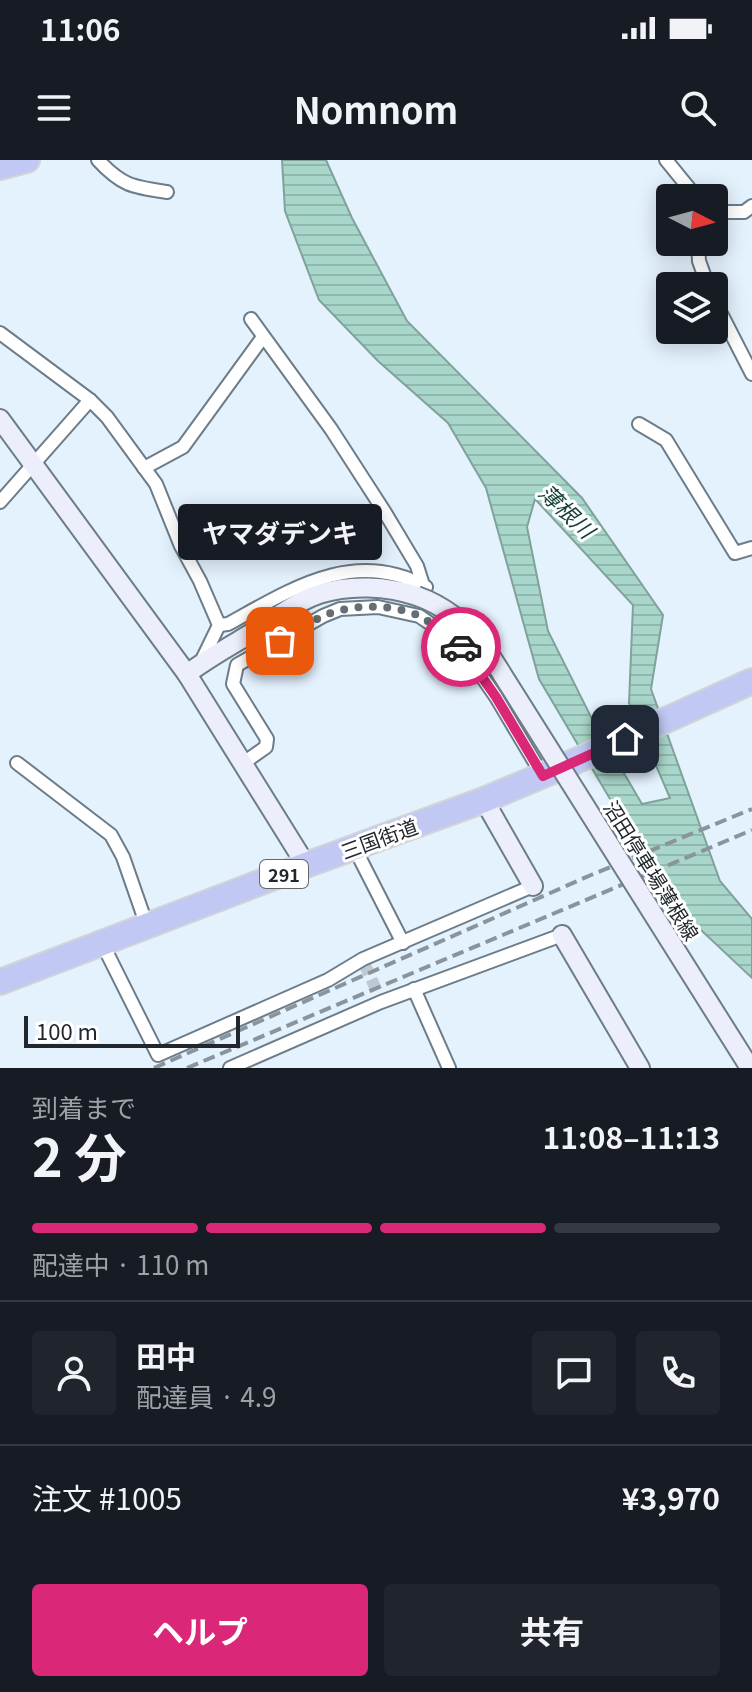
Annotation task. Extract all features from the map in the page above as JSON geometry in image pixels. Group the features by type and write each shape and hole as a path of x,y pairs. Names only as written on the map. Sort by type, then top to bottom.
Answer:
{"highway":[{"path":"0,167 27,160"},
{"name":"三国街道","path":"0,982 484,800 745,684"}],"main road":[{"path":"0,419 193,670 242,764 306,865"},
{"name":"沼田停車場薄根線","path":"193,670 296,605 320,594 349,588 420,590 456,617 485,647 750,1068"},
{"path":"484,800 533,886"},
{"path":"562,935 640,1068"}],"street":[{"path":"98,160 120,181 134,187 167,192"},
{"path":"666,160 686,184"},
{"path":"728,212 744,212 752,206"},
{"path":"251,319 331,429 384,511 417,566 420,590"},
{"path":"728,327 752,374"},
{"path":"0,333 90,400 107,417 156,484 181,546 219,625"},
{"path":"144,468 183,447 263,337"},
{"path":"0,502 90,400"},
{"path":"639,424 666,440 735,553 752,548"},
{"path":"219,625 228,624 301,584 324,576 384,573 420,590 430,590 450,637"},
{"path":"242,764 266,747 267,739 233,684 237,665 340,609 378,607 419,616 463,649 543,776"},
{"path":"193,670 219,625"},
{"path":"17,763 111,835 123,857 147,926"},
{"path":"354,847 403,943"},
{"path":"102,943 158,1055 533,886"},
{"path":"230,1068 380,999 562,935"},
{"path":"414,989 449,1068"}],"water":[{"name":"薄根川","path":"282,160 326,160 352,218 407,321 582,498 663,615 651,689 720,881 752,919 752,978 684,914 626,826 539,679 486,488 448,423 378,361 319,300 285,211","holes":["535,499 633,605 629,703 670,798 642,804 591,717 548,631 527,527"]}],"tunnel":[{"path":"364,963 379,996"}],"railway":[{"path":"154,1068 591,875 752,809"},
{"path":"187,1068 752,830"}],"way so far":[{"path":"280,641 340,609 378,607 419,616 461,647"}],"place":[{"name":"ヤマダデンキ","path":"280,641"}],"route":[{"path":"461,647 496,697 543,776 625,739"}]}
